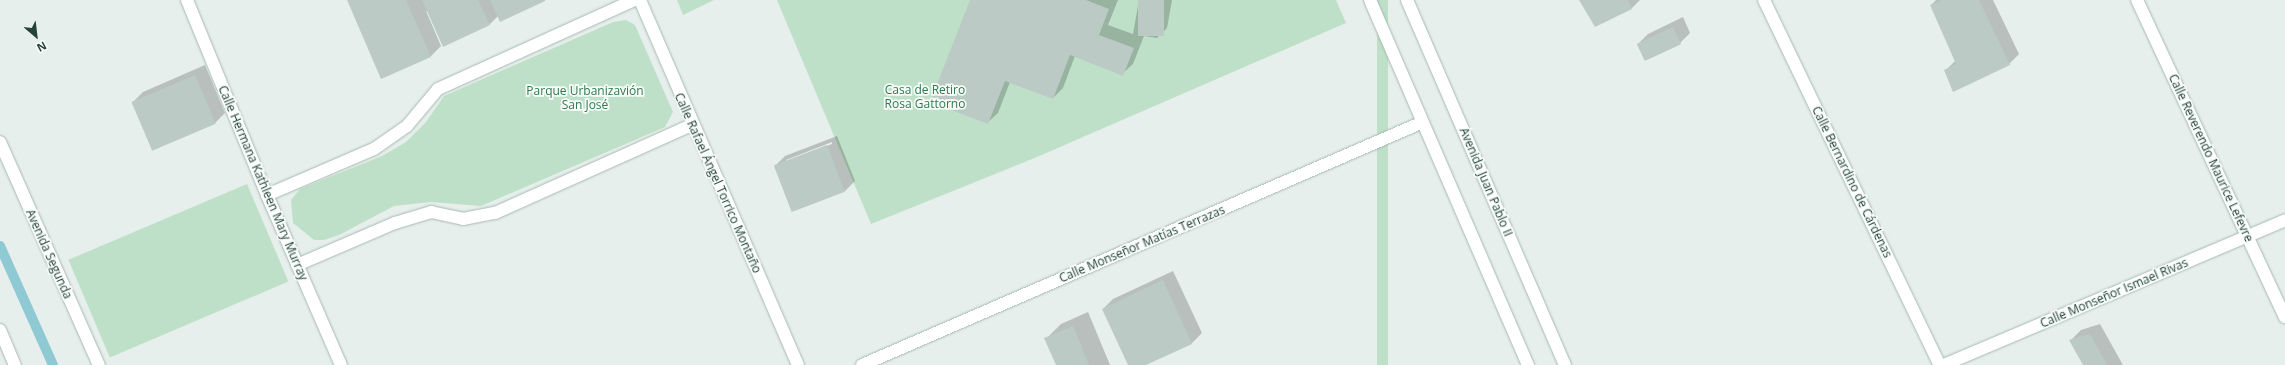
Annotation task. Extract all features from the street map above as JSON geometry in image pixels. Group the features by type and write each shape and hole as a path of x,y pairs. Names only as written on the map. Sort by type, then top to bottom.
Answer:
{"street":[{"name":"Calle Hermana Kathleen Mary Murray","path":"187,0 267,195 341,365"},
{"path":"267,195 374,150 407,126 438,89 634,0"},
{"name":"Calle Rafael Ángel Torrico Montaño","path":"640,0 692,125 798,365"},
{"path":"1370,0 1528,365"},
{"name":"Avenida Juan Pablo II","path":"1407,0 1565,365"},
{"name":"Calle Bernardino de Cárdenas","path":"1764,0 1940,365"},
{"name":"Calle Reverendo Maurice Lefevre","path":"2137,0 2285,317"},
{"name":"Calle Monseñor Matías Terrazas","path":"862,365 1423,122"},
{"path":"297,265 395,223 431,212 464,219 495,213 692,125"},
{"name":"Avenida Segunda","path":"0,142 99,365"},
{"name":"Calle Monseñor Ismael Rivas","path":"1944,365 2285,220"},
{"path":"0,330 15,365"}],"green space":[{"path":"677,0 714,0 683,15"},
{"name":"Casa de Retiro Rosa Gattorno","path":"777,0 1336,0 1346,23 1037,157 871,224"},
{"path":"1377,0 1388,0 1388,365 1377,365"},
{"name":"Parque Urbanizavión San José","path":"626,20 635,25 673,112 665,127 481,206 431,202 394,206 339,235 324,240 314,240 293,223 291,200 300,189 382,156 406,142 426,122 444,96 613,22"},
{"path":"247,184 288,282 110,357 68,260"}],"building":[{"path":"347,0 406,0 431,57 381,79"},
{"path":"422,0 478,0 490,25 443,47"},
{"path":"490,0 545,0 545,1 500,22"},
{"path":"970,0 1086,0 1109,9 1099,35 1134,48 1123,76 1070,55 1053,99 1005,81 988,124 930,102"},
{"path":"1138,0 1164,0 1164,36 1138,36"},
{"path":"1579,0 1628,0 1632,9 1595,27"},
{"path":"1941,0 1979,0 2010,65 1953,92 1944,70 1956,64 1930,5"},
{"path":"1673,27 1681,44 1645,61 1637,44"},
{"path":"195,75 216,124 152,151 131,102"},
{"path":"827,145 845,192 792,212 774,165"},
{"path":"1163,280 1192,344 1146,365 1128,365 1102,309"},
{"path":"1073,326 1089,365 1056,365 1044,338"},
{"path":"2090,334 2107,365 2083,365 2069,340"}],"waterway":[{"path":"0,246 53,365"}]}
